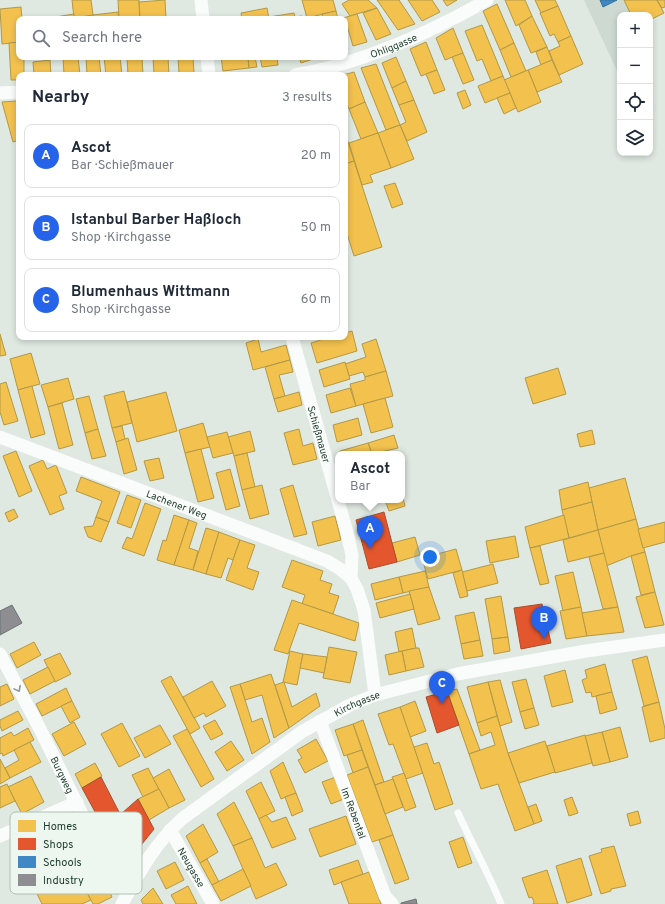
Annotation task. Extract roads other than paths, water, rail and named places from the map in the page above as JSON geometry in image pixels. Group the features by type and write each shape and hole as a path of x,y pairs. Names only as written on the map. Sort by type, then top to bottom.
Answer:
{"street":[{"path":"201,0 203,16"},
{"name":"Ohliggasse","path":"309,72 348,62 406,41 439,26 487,0"},
{"path":"207,60 209,72"},
{"path":"0,93 16,92"},
{"name":"Schießmauer","path":"293,340 335,490"},
{"name":"Lachener Weg","path":"0,437 327,561 340,569 350,578"},
{"name":"Schießmauer","path":"339,503 352,555 350,578"},
{"path":"350,578 357,589 364,610 375,695"},
{"name":"Kirchgasse","path":"142,870 158,844 170,830 199,806 303,731 350,705 375,695 457,674 586,651 665,640"},
{"name":"Burgweg","path":"0,654 82,812"},
{"name":"Im Rebental","path":"320,721 385,896 392,904"},
{"path":"54,812 77,802"},
{"name":"Neugasse","path":"170,830 213,904"},
{"path":"0,836 10,832"},
{"name":"Kirchgasse","path":"122,904 128,894"}],"lane":[{"path":"458,813 474,847 485,865 501,904"}],"place":[{"name":"Ascot","path":"370,549"},
{"name":"Istanbul Barber Haßloch","path":"544,639"},
{"name":"Blumenhaus Wittmann","path":"442,704"}]}
